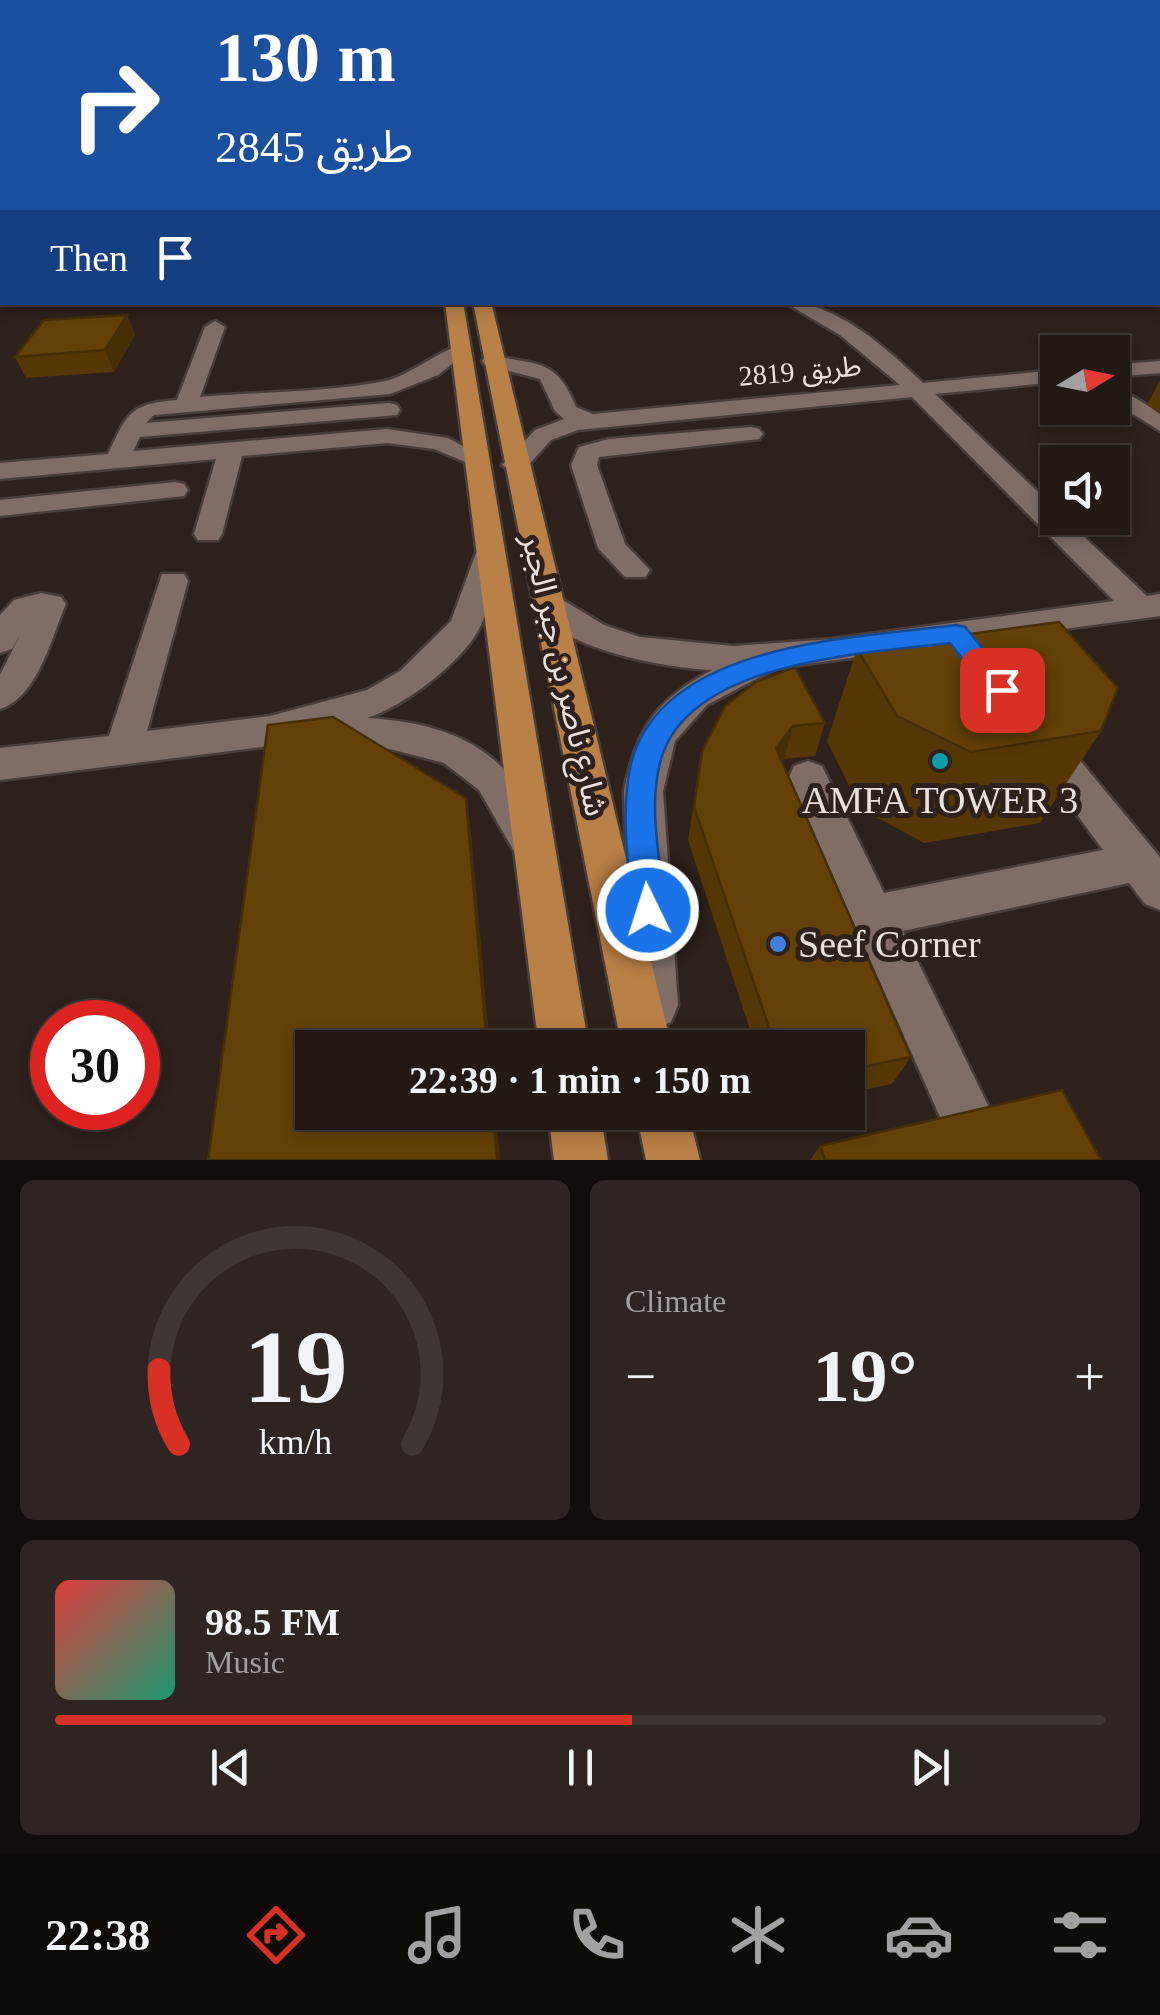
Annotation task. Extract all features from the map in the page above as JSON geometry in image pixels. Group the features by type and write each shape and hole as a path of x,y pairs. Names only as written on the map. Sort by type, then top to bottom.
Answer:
{"main road":[{"name":"شارع ناصر بن جبر الجبر","path":"460,305 481,349 552,608 644,1030"},
{"path":"481,349 495,305"},
{"name":"شارع ناصر بن جبر الجبر","path":"481,349 475,460 561,1030"},
{"path":"577,1130 581,1160"},
{"path":"666,1130 672,1160"}],"street":[{"path":"798,305 862,340 1150,607"},
{"path":"187,404 215,327"},
{"path":"0,471 232,450 389,411 431,371 481,349 547,374 555,383 566,411 589,421"},
{"path":"1130,370 1160,367"},
{"path":"273,396 281,368"},
{"name":"طريق 2819","path":"515,465 549,430 589,421 1040,378"},
{"path":"1130,393 1160,392"},
{"path":"117,460 140,414 148,409 273,396 389,411 424,439 475,460"},
{"path":"1130,402 1160,424"},
{"path":"130,432 389,411"},
{"path":"674,413 686,439"},
{"path":"621,418 633,444"},
{"path":"635,570 612,548 584,458 597,448 751,434"},
{"path":"208,534 232,450"},
{"path":"29,506 51,466"},
{"path":"0,508 174,490"},
{"path":"0,764 270,731 378,701 412,680 465,626 490,553"},
{"path":"122,749 172,581"},
{"path":"0,641 20,611 36,603 50,604 14,683 0,696"},
{"path":"552,608 578,628 649,652 780,657 1150,607"},
{"path":"956,633 980,664"},
{"path":"656,1030 641,806 646,762 664,726 702,688 780,657"},
{"path":"1029,724 1149,876"},
{"path":"270,731 401,737 431,742 468,757 493,780 533,845"},
{"path":"808,777 975,1134"},
{"path":"874,916 1149,876"}],"building":[{"path":"127,315 105,350 15,357 44,320"},
{"path":"1059,622 1118,688 1101,731 971,752 897,716 857,649"},
{"name":"Seef Corner","path":"795,667 825,723 793,726 776,748 911,1057 865,1066 865,1030 770,1030 694,807 702,751 725,706 756,682"},
{"path":"333,717 466,798 485,1030 295,1030 295,1130 494,1130 497,1160 208,1160 268,725"},
{"path":"1062,1090 1101,1160 825,1160 820,1146"}],"place":[{"name":"AMFA TOWER 3","path":"940,761"},
{"name":"Seef Corner","path":"778,944"}],"route":[{"path":"648,910 641,806 646,762 664,726 702,688 780,657 956,633 1002,690"}]}
